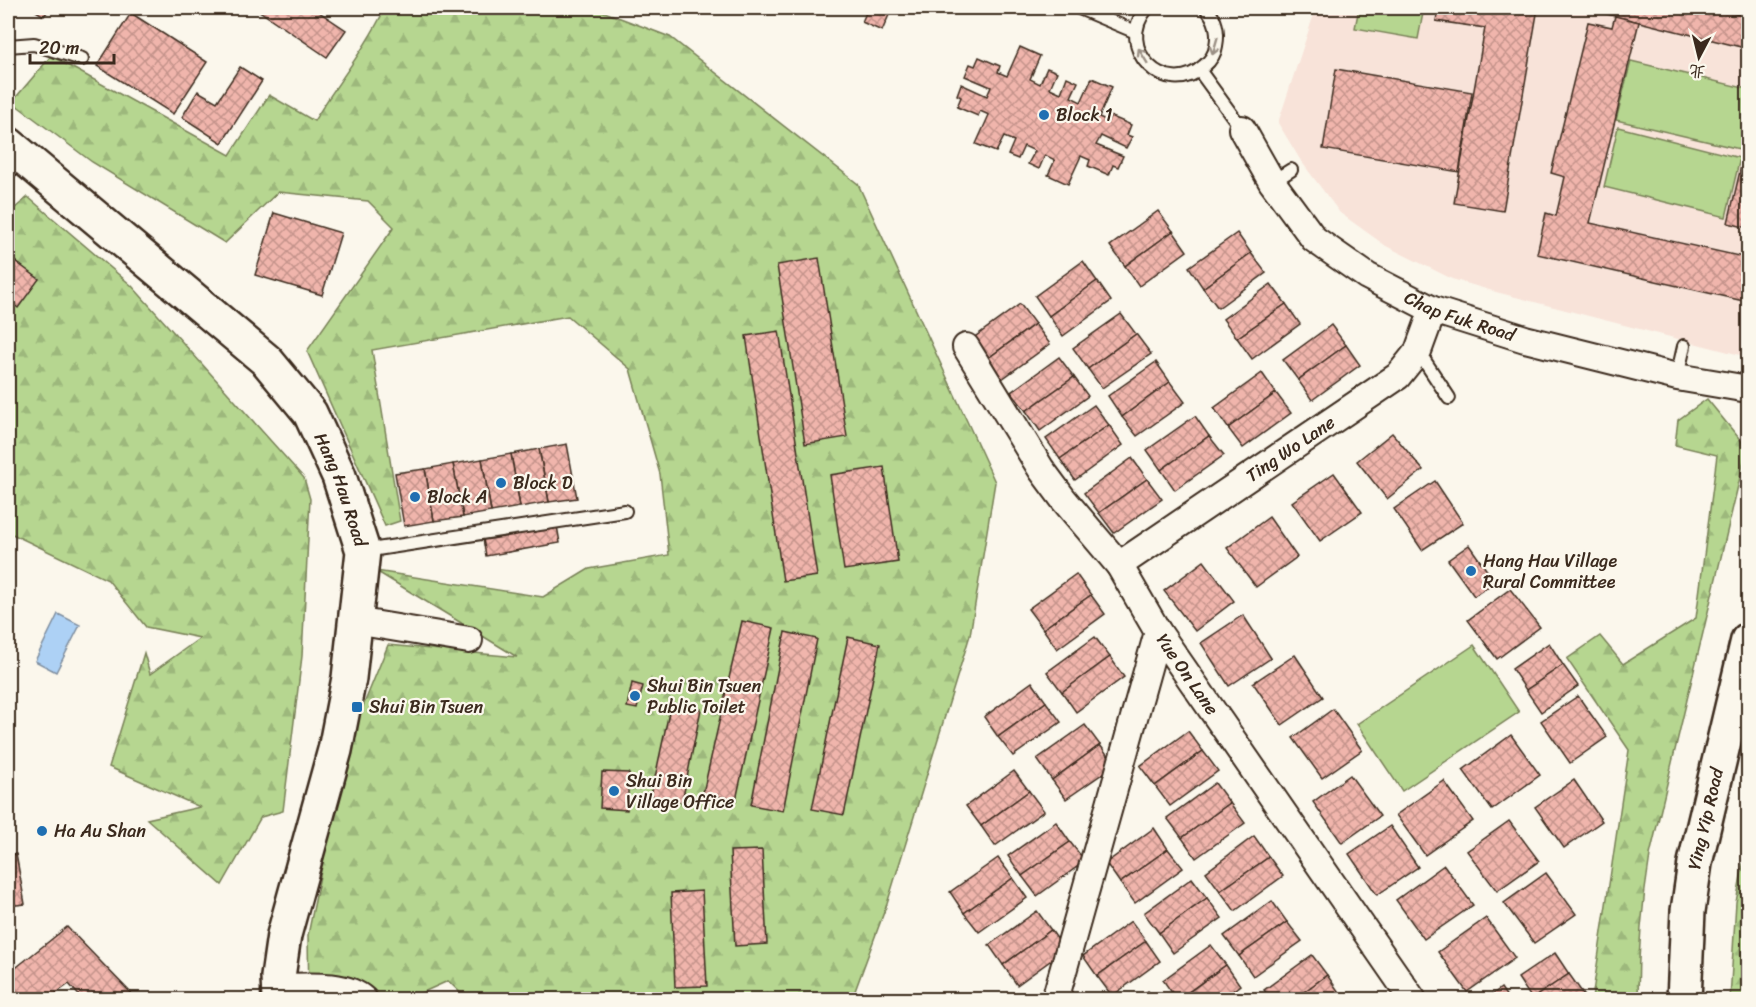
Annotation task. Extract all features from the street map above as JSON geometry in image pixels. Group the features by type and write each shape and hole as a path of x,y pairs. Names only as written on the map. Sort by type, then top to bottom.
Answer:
{"main road":[{"name":"Hang Hau Road","path":"12,158 267,361 310,413 339,476 363,551 349,678 335,750 284,934 279,993"},
{"name":"Ying Yip Road","path":"1684,999 1688,910 1695,863 1749,640"}],"street":[{"name":"Chap Fuk Road","path":"1242,129 1281,176 1314,238 1366,276 1433,310 1524,339 1677,377 1749,390"},
{"name":"Ting Wo Lane","path":"1119,565 1398,376 1418,351 1433,310"},
{"name":"Yue On Lane","path":"966,348 1041,469 1119,565 1158,632 1413,999"},
{"path":"355,621 469,640"},
{"path":"1055,999 1158,632"},
{"path":"279,993 333,987 364,999"}],"lane":[{"path":"1079,8 1136,32"},
{"path":"1147,8 1139,19 1136,45 1141,57 1150,67 1161,74 1174,77 1187,76 1209,62 1218,38 1217,26 1211,10"},
{"path":"8,46 34,44 82,58"},
{"path":"1199,70 1242,129"},
{"path":"1677,377 1684,346"},
{"path":"1418,351 1449,398"},
{"path":"363,551 625,512"}],"shaded area":[{"path":"1316,8 1748,9 1748,357 1452,279 1386,246 1340,213 1301,161 1278,123"}],"green space":[{"path":"385,8 594,8 670,37 858,184 995,482 970,635 887,904 852,999 468,1000 448,981 408,999 309,999 308,935 346,748 388,645 517,657 376,571 543,597 589,569 669,555 660,474 630,369 568,316 372,350 400,521 385,526 307,351 394,227 368,201 278,192 225,243 92,162 12,102 51,56 230,155 269,95 314,121 369,37"},
{"path":"1359,8 1424,8 1418,39 1355,28"},
{"path":"1631,61 1748,89 1748,132 1744,150 1616,120"},
{"path":"1618,127 1740,158 1726,217 1604,187"},
{"path":"28,197 132,286 304,478 310,499 302,656 283,811 261,817 222,885 147,819 200,807 109,767 144,653 150,674 200,638 146,627 108,580 8,532 8,214"},
{"path":"1707,399 1747,448 1650,855 1641,927 1638,999 1592,999 1629,750 1567,659 1600,636 1623,664 1696,618 1717,455 1675,445 1678,420"},
{"path":"1474,645 1519,712 1402,791 1357,724"},
{"path":"1748,839 1748,999 1730,999 1736,902"}],"water":[{"path":"58,614 80,625 56,672 35,661"}],"building":[{"path":"31,8 50,8 44,16"},
{"path":"255,8 313,8 346,30 327,57"},
{"path":"868,8 892,8 882,31 862,22"},
{"path":"1438,8 1538,8 1503,211 1454,203 1485,28 1436,21"},
{"path":"1590,8 1723,8 1723,11 1748,17 1745,48 1590,10"},
{"path":"131,13 207,62 173,114 97,66"},
{"path":"1615,16 1639,22 1590,223 1748,258 1748,302 1537,254 1546,213 1556,216 1565,177 1551,173 1588,22 1612,27"},
{"name":"Block 1","path":"1020,47 1040,56 1030,79 1040,84 1047,68 1057,72 1050,88 1061,93 1067,77 1078,82 1071,97 1081,102 1092,78 1112,87 1099,117 1108,121 1110,116 1131,125 1127,135 1132,137 1126,148 1101,136 1096,145 1123,156 1118,167 1113,165 1109,175 1088,166 1090,160 1081,156 1068,184 1048,175 1055,160 1045,155 1039,169 1028,164 1035,151 1024,146 1018,159 1008,155 1014,141 1004,137 996,152 976,144 989,115 980,111 978,116 957,107 961,97 957,95 961,84 987,96 991,87 965,76 970,64 975,66 979,57 1000,66 998,72 1007,76"},
{"path":"240,67 262,81 222,143 182,117 198,91 217,102"},
{"path":"1336,69 1472,92 1459,172 1323,149"},
{"path":"1748,136 1748,228 1728,223"},
{"path":"1158,211 1173,231 1125,266 1110,246"},
{"path":"274,213 341,233 322,295 255,275"},
{"path":"1173,231 1187,251 1139,286 1125,266"},
{"path":"1237,233 1251,253 1203,288 1189,267"},
{"path":"1251,253 1266,273 1218,308 1203,288"},
{"path":"8,256 39,279 18,308 8,300"},
{"path":"819,258 847,437 805,444 777,265"},
{"path":"1083,261 1097,281 1049,316 1035,296"},
{"path":"1097,281 1111,301 1063,336 1049,316"},
{"path":"1271,284 1286,304 1237,338 1223,319"},
{"path":"1020,304 1035,324 987,359 972,339"},
{"path":"1286,304 1300,324 1252,359 1237,338"},
{"path":"1121,314 1136,334 1088,369 1073,348"},
{"path":"1035,324 1050,344 1002,379 987,359"},
{"path":"1331,325 1346,345 1298,380 1283,360"},
{"path":"779,331 817,576 783,581 746,336"},
{"path":"1136,334 1151,354 1102,388 1088,369"},
{"path":"1346,345 1360,365 1312,400 1298,380"},
{"path":"1059,357 1074,377 1026,411 1011,392"},
{"path":"1156,362 1170,382 1122,417 1108,396"},
{"path":"1262,373 1276,393 1228,428 1214,408"},
{"path":"1074,377 1088,396 1040,431 1026,411"},
{"path":"1170,382 1185,402 1137,436 1122,417"},
{"path":"1276,393 1291,413 1243,448 1228,428"},
{"path":"1094,405 1109,425 1060,459 1046,439"},
{"path":"1195,416 1209,436 1161,470 1147,450"},
{"path":"1109,425 1123,445 1075,480 1060,459"},
{"path":"1392,433 1423,470 1387,499 1357,461"},
{"path":"1209,436 1224,455 1175,490 1161,470"},
{"path":"567,444 577,498 549,502 539,449"},
{"path":"539,449 549,502 520,507 511,454"},
{"name":"Block D","path":"511,454 520,507 491,512 482,459"},
{"path":"1132,458 1147,479 1099,513 1084,493"},
{"path":"482,459 491,512 463,517 453,464"},
{"path":"453,464 463,517 434,521 425,469"},
{"path":"884,467 898,562 844,570 830,475"},
{"name":"Block A","path":"425,469 434,521 404,526 395,473"},
{"path":"1334,473 1362,512 1320,541 1292,502"},
{"path":"1147,479 1162,499 1114,533 1099,513"},
{"path":"1435,481 1463,523 1422,550 1394,509"},
{"path":"1269,517 1297,557 1256,587 1227,548"},
{"path":"557,526 560,543 486,556 483,539"},
{"name":"Hang Hau Village Rural Committee","path":"1469,545 1495,582 1474,596 1448,560"},
{"path":"1204,561 1234,601 1195,631 1164,591"},
{"path":"1076,574 1091,595 1043,629 1028,609"},
{"path":"1510,589 1540,627 1497,659 1468,620"},
{"path":"1091,595 1105,614 1057,649 1043,629"},
{"path":"1243,615 1271,658 1229,686 1201,643"},
{"path":"742,621 774,628 736,800 703,793"},
{"path":"785,632 817,639 783,811 751,805"},
{"path":"848,637 880,644 844,815 812,809"},
{"path":"1095,637 1110,657 1062,692 1047,672"},
{"path":"1549,643 1563,665 1526,690 1512,669"},
{"path":"1295,655 1323,697 1282,725 1253,683"},
{"path":"1110,657 1124,677 1076,712 1062,692"},
{"path":"1563,665 1578,686 1541,712 1526,690"},
{"path":"1032,682 1046,702 998,737 984,717"},
{"name":"Shui Bin Tsuen Public Toilet","path":"632,683 643,686 637,709 627,707"},
{"path":"1578,696 1607,737 1570,763 1541,721"},
{"path":"1046,702 1061,722 1013,756 998,737"},
{"path":"671,703 701,709 682,802 651,796"},
{"path":"1333,709 1362,750 1322,778 1293,738"},
{"path":"1085,725 1100,745 1052,780 1037,759"},
{"path":"1188,731 1203,751 1155,786 1140,766"},
{"path":"1511,735 1540,775 1492,810 1463,770"},
{"path":"1100,745 1115,765 1066,799 1052,780"},
{"path":"1203,751 1218,771 1170,806 1155,786"},
{"path":"1014,771 1029,791 981,826 966,806"},
{"name":"Shui Bin Village Office","path":"602,772 629,773 627,810 600,808"},
{"path":"1350,775 1380,816 1342,843 1313,802"},
{"path":"1574,780 1602,821 1564,848 1535,807"},
{"path":"1444,781 1473,821 1425,855 1396,815"},
{"path":"1215,783 1230,803 1182,838 1167,818"},
{"path":"1029,791 1044,811 995,846 981,826"},
{"path":"1230,803 1245,823 1196,858 1182,838"},
{"path":"1509,821 1539,861 1497,891 1467,851"},
{"path":"1056,822 1070,842 1022,876 1008,856"},
{"path":"1390,826 1418,867 1377,895 1349,854"},
{"path":"1154,828 1168,849 1120,883 1106,863"},
{"path":"1254,836 1269,857 1220,891 1206,872"},
{"path":"1070,842 1085,861 1037,896 1022,876"},
{"path":"1168,849 1183,868 1135,903 1120,883"},
{"path":"762,850 767,944 735,946 730,851"},
{"path":"16,854 25,904 8,906 8,855"},
{"path":"1269,857 1283,876 1235,911 1220,891"},
{"path":"998,858 1013,878 964,913 950,892"},
{"path":"1444,865 1473,905 1424,939 1396,900"},
{"path":"1546,873 1576,914 1534,943 1504,903"},
{"path":"1013,878 1027,898 979,932 964,913"},
{"path":"1192,878 1207,898 1159,933 1144,913"},
{"path":"702,891 707,986 675,987 671,893"},
{"path":"1207,898 1222,918 1173,953 1159,933"},
{"path":"1272,901 1287,922 1239,956 1224,936"},
{"path":"1037,911 1051,930 1003,965 989,945"},
{"path":"1486,918 1515,958 1467,992 1438,952"},
{"path":"1131,921 1146,941 1097,976 1083,956"},
{"path":"1287,922 1302,941 1253,976 1239,956"},
{"path":"67,927 131,993 124,1000 83,1000 69,984 51,997 54,1000 8,1000 8,974"},
{"path":"1051,930 1065,950 1017,985 1003,965"},
{"path":"1146,941 1160,961 1112,996 1097,976"},
{"path":"1211,945 1226,965 1177,1000 1163,980"},
{"path":"1555,953 1569,974 1532,999 1518,978"},
{"path":"1312,955 1327,975 1293,1000 1271,1000 1264,990"},
{"path":"1226,965 1240,985 1221,1000 1178,1000"},
{"path":"1569,974 1584,995 1577,1000 1532,999"},
{"path":"1327,975 1341,995 1335,1000 1293,1000"},
{"path":"1501,988 1509,1000 1485,1000"},
{"path":"1148,991 1155,1000 1136,1000"}],"place":[{"name":"Block 1","path":"1044,115"},
{"name":"Block D","path":"501,483"},
{"name":"Block A","path":"415,497"},
{"name":"Hang Hau Village Rural Committee","path":"1471,571"},
{"name":"Shui Bin Tsuen Public Toilet","path":"635,696"},
{"name":"Shui Bin Tsuen","path":"357,707"},
{"name":"Shui Bin Village Office","path":"614,791"},
{"name":"Ha Au Shan","path":"42,831"}]}
